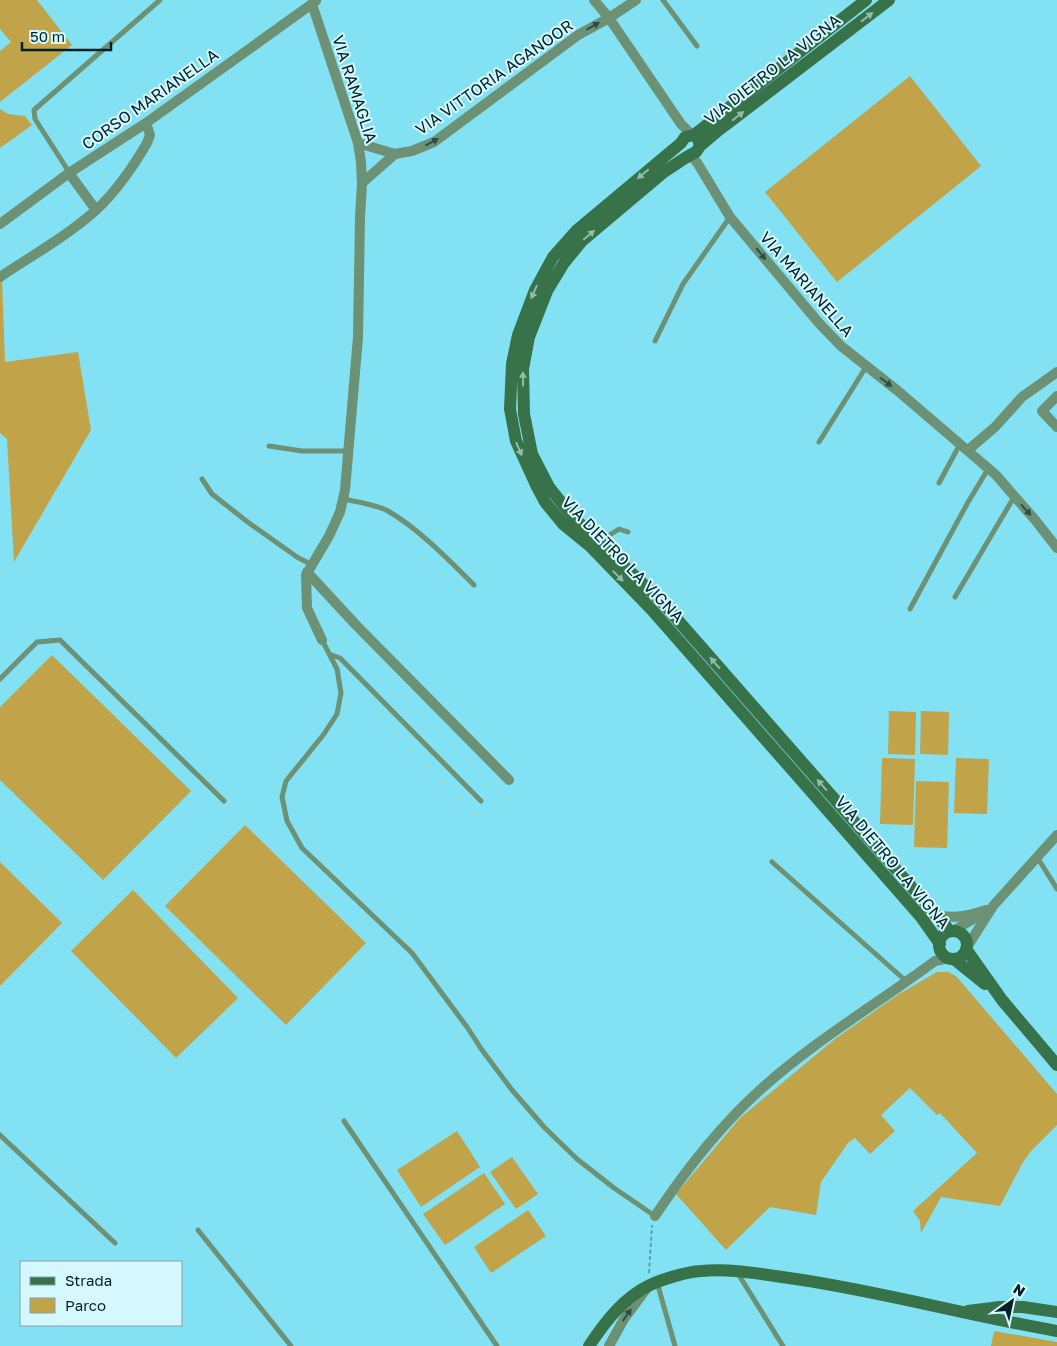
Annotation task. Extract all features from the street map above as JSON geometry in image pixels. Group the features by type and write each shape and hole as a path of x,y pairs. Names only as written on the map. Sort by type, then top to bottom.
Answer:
{"street":[{"name":"VIA MARIANELLA","path":"594,0 609,18 681,124 730,217 818,322 841,346 988,469 1036,521 1057,548"},
{"name":"VIA VITTORIA AGANOOR","path":"362,184 395,154 412,151 434,142 578,35 636,0"},
{"name":"VIA DIETRO LA VIGNA","path":"866,0 691,146 664,172 582,241 564,263 547,291 529,337 523,369 524,414 532,454 549,487 572,516 661,601 934,915 952,931"},
{"name":"VIA DIETRO LA VIGNA","path":"888,0 577,230 553,257 535,290 518,335 512,364 510,409 516,441 537,487 545,502 563,524 590,546 652,610 921,917 944,954 976,976 1002,1000"},
{"name":"CORSO MARIANELLA","path":"0,224 70,173 146,123 314,2"},
{"name":"VIA RAMAGLIA","path":"309,568 329,536 340,512 343,499 349,451 358,337 362,184 358,143 314,2"},
{"path":"0,277 96,210 116,188 147,143 150,135 146,123"},
{"path":"358,143 395,154"},
{"path":"70,173 96,210"},
{"path":"964,447 995,427 1022,397 1057,372"},
{"path":"1057,396 1042,411 1057,427"},
{"path":"309,568 307,608 322,640"},
{"path":"309,568 356,625 509,780"},
{"path":"655,1216 670,1193 706,1147 760,1089 844,1024 944,954 962,955 990,908 1057,835"},
{"path":"944,954 943,936 990,908"},
{"path":"934,915 958,918 990,908"},
{"path":"952,931 963,936 967,948 1002,1000 1057,1065"},
{"path":"589,1346 608,1318 628,1299 653,1284 700,1271 736,1271 829,1284 996,1320 1057,1331"},
{"path":"609,1346 624,1319 653,1284"},
{"path":"961,1312 1000,1306 1053,1311"}],"lane":[{"path":"70,173 35,119 34,110 160,0"},
{"path":"663,0 697,46"},
{"path":"655,341 684,284 730,217"},
{"path":"819,442 866,367"},
{"path":"269,446 302,451 349,451"},
{"path":"939,483 964,447"},
{"path":"910,609 988,469"},
{"path":"202,479 212,494 219,500 309,568"},
{"path":"955,597 1014,497"},
{"path":"343,499 387,510 450,560 474,585"},
{"path":"600,541 619,528 628,532"},
{"path":"0,679 37,642 60,640 224,801"},
{"path":"322,640 337,669 341,694 337,714 324,734 286,781 282,797 287,821 302,848 412,953 512,1090 544,1127 577,1159 655,1216"},
{"path":"329,654 340,658 481,801"},
{"path":"1036,857 1057,889"},
{"path":"772,862 906,982"},
{"path":"344,1121 497,1346"},
{"path":"0,1135 114,1242"},
{"path":"198,1230 291,1346"},
{"path":"736,1271 783,1346"},
{"path":"653,1284 675,1346"}],"path":[{"path":"653,1284 650,1236 655,1216"}],"green space":[{"path":"0,0 37,0 72,45 0,102 0,51 11,42 0,29"},
{"path":"910,76 981,166 837,282 765,192"},
{"path":"0,109 8,114 25,116 32,125 0,148"},
{"path":"2,280 5,362 78,352 91,430 14,562 7,439 0,433 0,281"},
{"path":"52,655 191,791 103,880 0,780 0,707"},
{"path":"889,711 916,712 915,755 888,754"},
{"path":"921,711 949,712 948,755 920,754"},
{"path":"882,758 915,759 913,825 880,824"},
{"path":"956,758 989,759 987,814 954,813"},
{"path":"916,781 949,782 947,848 914,847"},
{"path":"245,825 366,943 286,1025 165,906"},
{"path":"0,862 62,923 0,986"},
{"path":"133,890 238,998 176,1058 71,951"},
{"path":"937,972 948,972 956,976 1057,1094 1057,1125 1030,1152 1000,1206 941,1197 921,1233 920,1221 913,1211 977,1153 940,1113 937,1115 910,1088 881,1115 895,1131 870,1154 855,1138 848,1143 821,1182 816,1215 770,1207 726,1250 676,1194 740,1118 835,1039 899,994"},
{"path":"457,1131 480,1167 421,1207 397,1170"},
{"path":"512,1157 538,1194 516,1209 490,1172"},
{"path":"484,1173 505,1204 445,1245 423,1214"},
{"path":"528,1210 546,1236 491,1273 474,1247"},
{"path":"994,1331 1057,1342 1057,1346 991,1346"}]}
